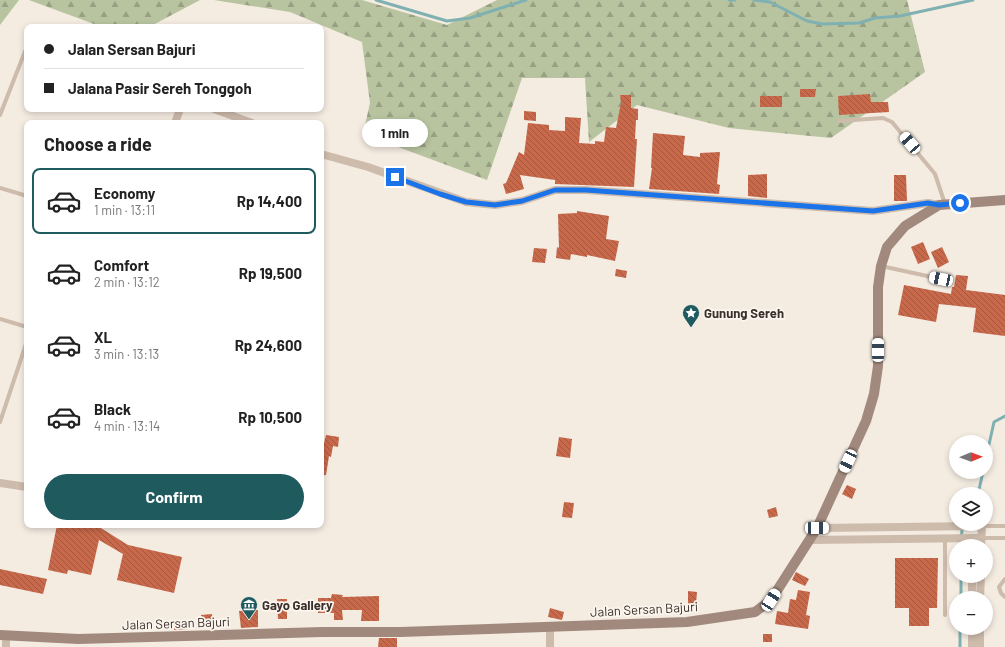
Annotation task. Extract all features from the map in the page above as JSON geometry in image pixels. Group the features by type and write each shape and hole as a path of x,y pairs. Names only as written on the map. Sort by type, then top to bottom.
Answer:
{"main road":[{"name":"Jalan Sersan Bajuri","path":"3,636 78,639 322,632 401,632 687,622 755,612 771,600 817,528 866,421 874,394 878,366 878,288 881,266 887,247 905,226 942,204 1005,200"}],"street":[{"path":"222,112 244,120"},
{"path":"324,155 368,167 466,202 495,205 522,201 555,190 633,192 697,199 873,211 928,203 942,204"},
{"path":"0,483 24,487"},
{"path":"817,528 949,527"},
{"path":"810,540 952,539"},
{"path":"550,626 550,647"},
{"path":"972,635 972,647"},
{"path":"980,635 980,647"},
{"path":"3,636 6,647"}],"lane":[{"path":"0,115 24,54"},
{"path":"839,121 883,118 892,122 935,174 942,204"},
{"path":"0,188 24,195"},
{"path":"881,266 941,279"},
{"path":"0,319 24,326"},
{"path":"0,422 24,350"},
{"path":"993,526 1005,526"},
{"path":"945,538 945,615"},
{"path":"993,540 1005,538"},
{"path":"1005,580 999,587 1001,593 1005,597"}],"green space":[{"path":"0,0 19,0 0,25"},
{"path":"29,0 200,0 155,24 94,24"},
{"path":"214,0 362,0 447,25 497,0 907,0 925,72 831,138 729,128 637,105 589,142 585,78 522,78 487,180 363,134 370,103 362,42 324,26 324,24 319,24 290,12"}],"building":[{"path":"800,89 816,89 815,97 800,97"},
{"path":"870,94 871,102 888,102 889,112 839,115 838,96"},
{"path":"620,95 631,95 631,108 638,109 635,139 637,139 634,187 555,184 555,180 520,175 524,189 506,194 503,184 506,183 519,152 524,155 528,123 549,125 549,130 565,131 565,117 581,118 579,143 595,144 595,141 604,142 606,127 616,128 621,103"},
{"path":"760,96 782,96 782,107 760,107"},
{"path":"524,111 536,112 536,121 524,120"},
{"path":"653,133 685,136 683,155 700,157 700,153 720,152 717,184 720,185 719,194 649,189 652,168"},
{"path":"767,174 767,198 748,196 748,175"},
{"path":"894,175 906,175 907,201 894,201"},
{"path":"577,211 609,216 606,239 619,241 615,261 587,255 587,257 571,254 570,260 556,258 557,247 559,248 558,214 577,213"},
{"path":"923,242 930,259 918,264 911,247"},
{"path":"942,247 949,262 938,268 931,252"},
{"path":"534,248 547,249 545,263 532,262"},
{"path":"616,269 627,271 626,278 615,276"},
{"path":"956,275 968,276 966,290 1005,295 1005,336 973,332 976,308 939,304 936,322 898,315 904,285 951,294"},
{"path":"326,435 339,437 338,447 333,446 331,457 329,456 326,475 324,475 324,443"},
{"path":"559,437 572,439 570,458 556,456"},
{"path":"847,485 856,489 852,499 842,494"},
{"path":"564,502 574,503 572,518 562,517"},
{"path":"776,507 778,516 769,518 767,510"},
{"path":"56,528 101,528 128,545 182,557 174,593 117,580 123,554 99,540 91,575 68,570 67,574 48,570"},
{"path":"895,558 938,558 937,608 929,608 929,626 909,626 909,608 895,608"},
{"path":"0,569 47,579 43,594 0,585"},
{"path":"796,572 809,579 805,586 792,580"},
{"path":"798,590 810,592 806,615 810,616 808,629 775,624 777,611 788,613 790,599 796,600"},
{"path":"688,591 697,592 696,604 688,604"},
{"path":"332,594 343,595 342,597 379,596 379,621 361,621 362,610 342,610 343,620 334,620 334,613 318,613 318,598 331,598"},
{"path":"277,599 287,599 287,619 278,619"},
{"path":"550,608 564,612 562,620 548,617"},
{"name":"Gayo Gallery","path":"258,610 258,627 241,628 239,611"},
{"path":"212,614 213,626 203,627 201,615"},
{"path":"175,620 188,621 188,629 174,630"},
{"path":"763,634 772,634 772,642 763,642"},
{"path":"379,638 397,638 397,647 378,647"}],"waterway":[{"path":"376,0 447,21 470,18 526,0"},
{"path":"729,0 735,0"},
{"path":"754,0 770,2 807,21 822,24 859,23 875,18 900,16 973,0"},
{"path":"991,435 994,422 1005,416"},
{"path":"980,487 981,479"},
{"path":"961,539 962,531"},
{"path":"961,583 961,591"},
{"path":"960,635 960,647"}],"place":[{"name":"Gunung Sereh","path":"691,328"},
{"name":"Gayo Gallery","path":"249,620"}],"route":[{"path":"395,177 466,202 495,205 522,201 555,190 633,192 697,199 873,211 928,203 939,205 960,203"}]}
